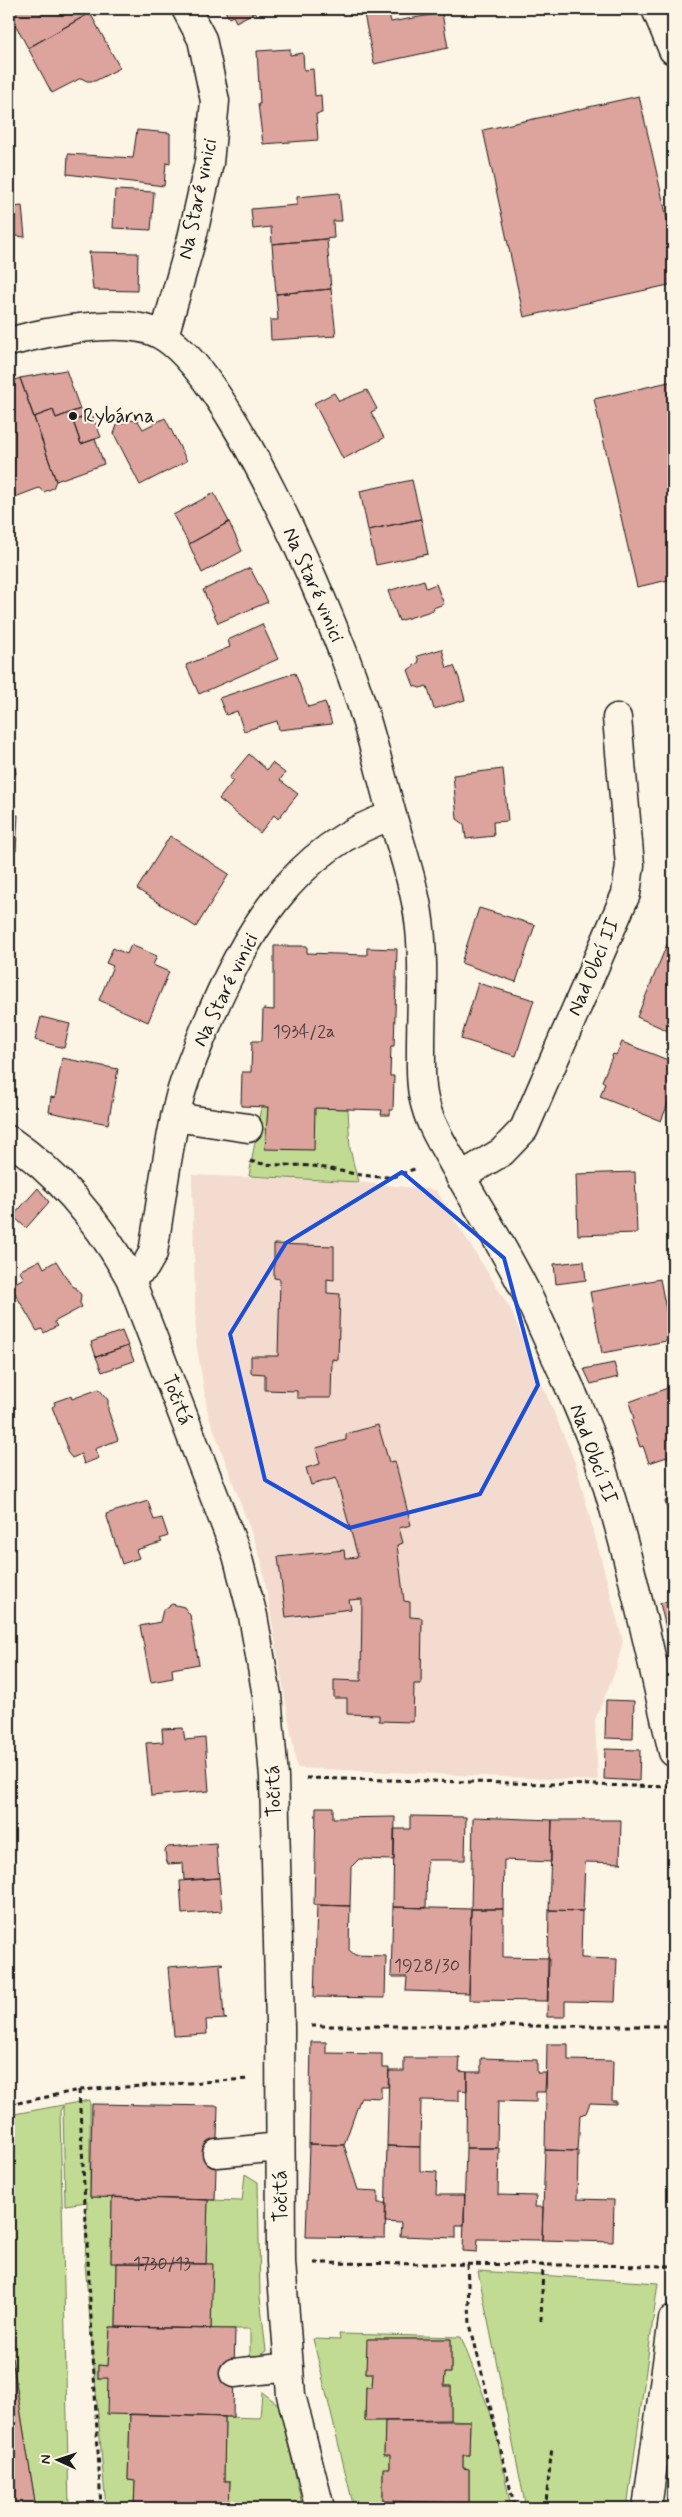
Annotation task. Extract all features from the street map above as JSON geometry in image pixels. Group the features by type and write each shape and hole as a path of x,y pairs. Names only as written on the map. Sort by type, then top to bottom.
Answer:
{"street":[{"name":"Na Staré vinici","path":"130,1278 145,1268 153,1253 176,1117 187,1073 217,999 243,947 287,885 323,850 369,823 392,816 356,688 341,648 276,502 221,401 196,367 164,336 192,238 210,162 215,101 202,39 186,9"},
{"path":"656,9 673,50"},
{"path":"9,342 52,332 114,326 135,327 164,336"},
{"name":"Nad Obcí II","path":"460,1177 502,1152 524,1128 626,894 630,865 617,718"},
{"name":"Nad Obcí II","path":"392,816 413,888 420,928 423,1092 433,1126 460,1177 518,1274 589,1434 602,1470 636,1596 673,1752"},
{"path":"176,1117 238,1127"},
{"name":"Točitá","path":"9,1140 43,1166 71,1194 112,1246 130,1278 237,1555 253,1616 267,1696 274,1777 280,2026 281,2262 291,2395 320,2508"},
{"path":"217,2153 280,2147"},
{"path":"647,2508 673,2319"},
{"path":"234,2373 289,2367"}],"path":[{"path":"238,1127 228,1143 231,1155 259,1164 313,1166 349,1174 387,1178 399,1176 416,1169 460,1177"},
{"path":"274,1777 673,1787"},
{"path":"280,2026 673,2026"},
{"path":"9,2105 79,2090 279,2077"},
{"path":"79,2090 101,2508"},
{"path":"281,2262 673,2266"},
{"path":"468,2264 470,2324 515,2508"},
{"path":"541,2321 543,2265"},
{"path":"542,2508 546,2502 552,2447"}],"highlighted area":[{"path":"402,1172 504,1258 538,1385 480,1494 349,1528 265,1480 230,1334 286,1243"}],"shaded area":[{"path":"192,1175 358,1182 436,1190 510,1308 576,1465 623,1641 616,1669 595,1720 598,1781 297,1768 261,1559 208,1414 196,1342"}],"green space":[{"path":"261,1107 268,1107 267,1147 315,1108 348,1109 350,1149 358,1182 249,1176"},
{"path":"90,2100 90,2197 112,2197 111,2263 117,2263 116,2327 110,2327 108,2366 98,2365 98,2378 108,2378 130,2414 128,2480 135,2481 134,2508 106,2508 85,2263 87,2202 65,2205 63,2106 60,2111 69,2508 36,2508 9,2339 9,2115"},
{"path":"245,2174 258,2182 260,2297 266,2351 250,2362 250,2329 211,2329 212,2264 206,2264 208,2200 242,2201"},
{"path":"478,2271 658,2283 627,2508 526,2508"},
{"path":"339,2334 461,2337 494,2422 511,2508 487,2508 487,2504 469,2503 469,2469 463,2468 463,2455 469,2455 470,2421 451,2420 451,2386 444,2386 445,2373 451,2373 451,2339 368,2339 366,2373 373,2373 372,2387 366,2387 365,2421 385,2421 384,2455 390,2455 390,2468 383,2469 383,2501 402,2502 402,2508 354,2508 313,2339 340,2340"},
{"path":"262,2392 279,2405 303,2508 229,2508 230,2481 224,2481 225,2417 260,2418"}],"building":[{"path":"9,9 87,9 90,13 28,48 9,13"},
{"path":"224,9 261,9 236,22 233,16 229,18"},
{"path":"363,9 388,9 391,22 442,13 448,48 374,64"},
{"path":"90,13 120,68 95,81 87,81 81,78 52,93 28,48"},
{"path":"290,49 290,55 303,53 304,70 313,69 315,96 321,95 322,113 316,114 318,140 263,144 258,104 260,104 257,51"},
{"path":"639,96 673,244 673,284 524,317 483,130"},
{"path":"137,130 170,133 170,164 166,163 164,186 67,174 68,154 133,158"},
{"path":"9,189 12,189 14,207 22,206 25,237 9,235"},
{"path":"115,190 154,192 151,230 113,228"},
{"path":"339,193 342,221 333,221 334,238 272,244 271,227 253,229 251,209 297,205 297,197"},
{"path":"327,239 331,289 276,294 272,244"},
{"path":"89,252 138,253 137,291 93,290"},
{"path":"331,289 336,336 271,340 270,320 278,320 276,294"},
{"path":"66,370 80,409 56,418 53,410 34,417 20,378"},
{"path":"20,378 56,481 53,488 44,492 39,488 15,497 9,484 9,383"},
{"path":"673,381 673,579 637,587 594,399"},
{"path":"367,390 377,409 371,412 384,438 343,459 314,403 334,393 339,401"},
{"path":"80,409 83,417 73,421 81,444 95,439 104,464 56,481 34,417 53,410 56,418"},
{"path":"92,414 101,437 81,444 73,421"},
{"path":"165,418 187,461 140,485 114,434 117,425 130,420 138,421 143,429"},
{"path":"412,480 421,519 368,530 360,491"},
{"path":"214,493 229,522 189,544 173,515"},
{"path":"421,519 428,554 376,565 368,530"},
{"path":"229,522 242,551 202,573 189,544"},
{"path":"250,568 268,602 218,623 203,590"},
{"path":"424,580 426,588 436,584 444,604 433,608 434,610 399,621 388,591"},
{"path":"262,624 278,659 199,694 186,665 230,647 228,640"},
{"path":"442,649 447,668 454,666 465,700 434,709 427,686 420,688 414,686 408,670 419,662 417,656"},
{"path":"295,673 308,707 325,702 332,724 279,730 277,721 244,731 237,711 226,715 219,698"},
{"path":"9,730 16,774 9,777"},
{"path":"249,754 267,770 272,763 285,773 280,780 298,794 278,819 274,815 260,833 219,799 233,781 229,778"},
{"path":"503,769 508,821 493,822 494,836 466,839 464,824 457,819 453,775"},
{"path":"9,815 18,815 16,851 9,851"},
{"path":"170,836 229,874 196,927 137,889"},
{"path":"479,908 535,925 516,982 461,963"},
{"path":"668,942 673,944 673,1033 637,1017"},
{"path":"131,945 157,956 153,965 169,972 148,1022 99,1000 113,966 106,963 113,948 127,954"},
{"path":"274,946 307,946 307,953 367,955 367,948 397,949 394,1046 391,1046 390,1076 394,1076 393,1110 390,1110 390,1115 381,1115 382,1110 315,1108 314,1150 265,1149 268,1107 241,1106 242,1072 251,1072 252,1041 262,1041 263,1009 274,1010"},
{"path":"478,983 534,1000 516,1056 461,1039"},
{"path":"41,1017 70,1024 64,1048 35,1040"},
{"path":"622,1042 673,1062 673,1092 661,1121 600,1097 605,1083 602,1081 613,1054 616,1055"},
{"path":"62,1058 118,1069 108,1124 49,1112 51,1097 55,1098"},
{"path":"635,1172 637,1233 578,1235 576,1174"},
{"path":"38,1188 49,1202 26,1228 13,1216"},
{"path":"274,1244 334,1246 334,1280 327,1279 327,1293 340,1294 338,1360 332,1359 331,1398 297,1398 297,1391 265,1390 265,1374 251,1373 251,1356 278,1356 280,1279 274,1278"},
{"path":"40,1260 44,1268 56,1261 71,1285 81,1295 80,1303 82,1307 54,1322 57,1326 44,1333 42,1329 37,1331 13,1290 13,1284 24,1278 19,1271"},
{"path":"584,1261 586,1280 556,1284 554,1264"},
{"path":"660,1279 672,1340 602,1353 590,1292"},
{"path":"122,1331 128,1346 96,1357 91,1342"},
{"path":"128,1346 134,1361 102,1372 96,1357"},
{"path":"614,1363 618,1377 591,1384 584,1369"},
{"path":"673,1386 673,1455 649,1463 643,1446 640,1447 631,1420 634,1419 629,1402"},
{"path":"99,1389 108,1400 108,1410 118,1440 95,1449 99,1458 84,1464 81,1454 72,1458 67,1452 67,1445 52,1407 55,1405 54,1402 71,1396 72,1399"},
{"path":"378,1425 389,1462 395,1461 411,1525 399,1528 403,1543 397,1545 404,1601 410,1602 410,1617 422,1618 421,1684 414,1684 413,1722 379,1721 379,1715 347,1714 347,1698 334,1698 334,1680 361,1681 362,1599 349,1600 351,1609 286,1617 278,1557 344,1550 345,1558 358,1557 336,1478 311,1485 306,1468 320,1464 316,1448 346,1440 346,1434"},
{"path":"673,1499 673,1536 665,1501"},
{"path":"148,1501 154,1520 162,1518 168,1536 160,1539 162,1542 136,1550 139,1558 122,1564 106,1514"},
{"path":"673,1600 673,1657 660,1603"},
{"path":"172,1604 184,1607 190,1615 199,1664 172,1669 173,1678 151,1682 140,1626 160,1622 163,1610"},
{"path":"606,1700 634,1701 633,1739 605,1738"},
{"path":"183,1728 185,1740 205,1738 209,1791 151,1796 146,1743 163,1742 162,1729"},
{"path":"605,1749 640,1750 639,1781 604,1779"},
{"path":"316,1807 333,1807 333,1818 395,1817 394,1860 359,1859 351,1867 350,1906 314,1905"},
{"path":"410,1816 466,1817 465,1860 427,1860 426,1908 393,1907 394,1829 410,1829"},
{"path":"473,1817 552,1820 551,1862 504,1860 503,1909 471,1909"},
{"path":"552,1820 621,1820 620,1862 622,1863 585,1862 583,1911 549,1910"},
{"path":"216,1843 219,1878 184,1880 183,1863 168,1864 166,1859 165,1850 168,1847"},
{"path":"219,1878 222,1911 182,1914 180,1881"},
{"path":"317,1905 350,1906 349,1950 355,1955 386,1956 385,1998 314,1997"},
{"path":"393,1907 471,1909 469,1993 406,1991 407,1977 391,1977"},
{"path":"471,1909 503,1909 503,1957 549,1958 548,2001 469,2000"},
{"path":"549,1910 582,1911 581,1958 617,1959 615,2002 565,2001 565,2017 547,2017"},
{"path":"222,1963 220,1965 224,2018 227,2019 206,2020 207,2034 174,2036 168,1967"},
{"path":"311,2042 326,2042 326,2053 382,2054 382,2068 389,2068 388,2087 381,2087 381,2098 361,2097 344,2145 309,2144"},
{"path":"547,2044 568,2044 568,2060 613,2061 612,2101 616,2101 616,2104 590,2103 586,2113 580,2115 578,2151 545,2150"},
{"path":"404,2058 460,2058 459,2071 467,2072 467,2091 459,2090 459,2101 421,2100 420,2147 387,2146 389,2071 404,2071"},
{"path":"481,2058 537,2060 537,2073 546,2073 545,2092 536,2092 536,2102 498,2101 497,2148 466,2148 467,2072 481,2072"},
{"path":"92,2104 218,2106 215,2200 90,2197"},
{"path":"309,2144 344,2145 358,2190 378,2191 378,2203 386,2203 385,2238 306,2237"},
{"path":"387,2146 420,2147 420,2171 437,2172 436,2195 465,2195 464,2225 456,2225 456,2238 400,2236 401,2223 385,2222"},
{"path":"466,2148 499,2148 498,2195 536,2196 535,2207 543,2207 542,2240 478,2239 477,2252 463,2251"},
{"path":"545,2150 578,2151 577,2199 614,2200 613,2242 542,2240"},
{"path":"112,2197 208,2200 206,2264 111,2263"},
{"path":"117,2263 213,2264 211,2329 116,2327"},
{"path":"110,2327 235,2329 233,2417 107,2414 108,2378 98,2378 98,2365 108,2366"},
{"path":"9,2339 36,2508 9,2508"},
{"path":"367,2339 451,2339 451,2373 445,2373 444,2386 451,2386 451,2420 365,2421 366,2387 372,2387 373,2373 366,2373"},
{"path":"130,2414 225,2417 224,2481 230,2481 229,2508 134,2508 135,2481 128,2480"},
{"path":"385,2421 470,2421 469,2455 463,2455 463,2468 469,2469 469,2503 383,2501 383,2468 390,2468 390,2455 384,2455"},
{"path":"402,2502 487,2504 487,2508 402,2508"}],"place":[{"name":"Rybárna","path":"73,416"}]}
